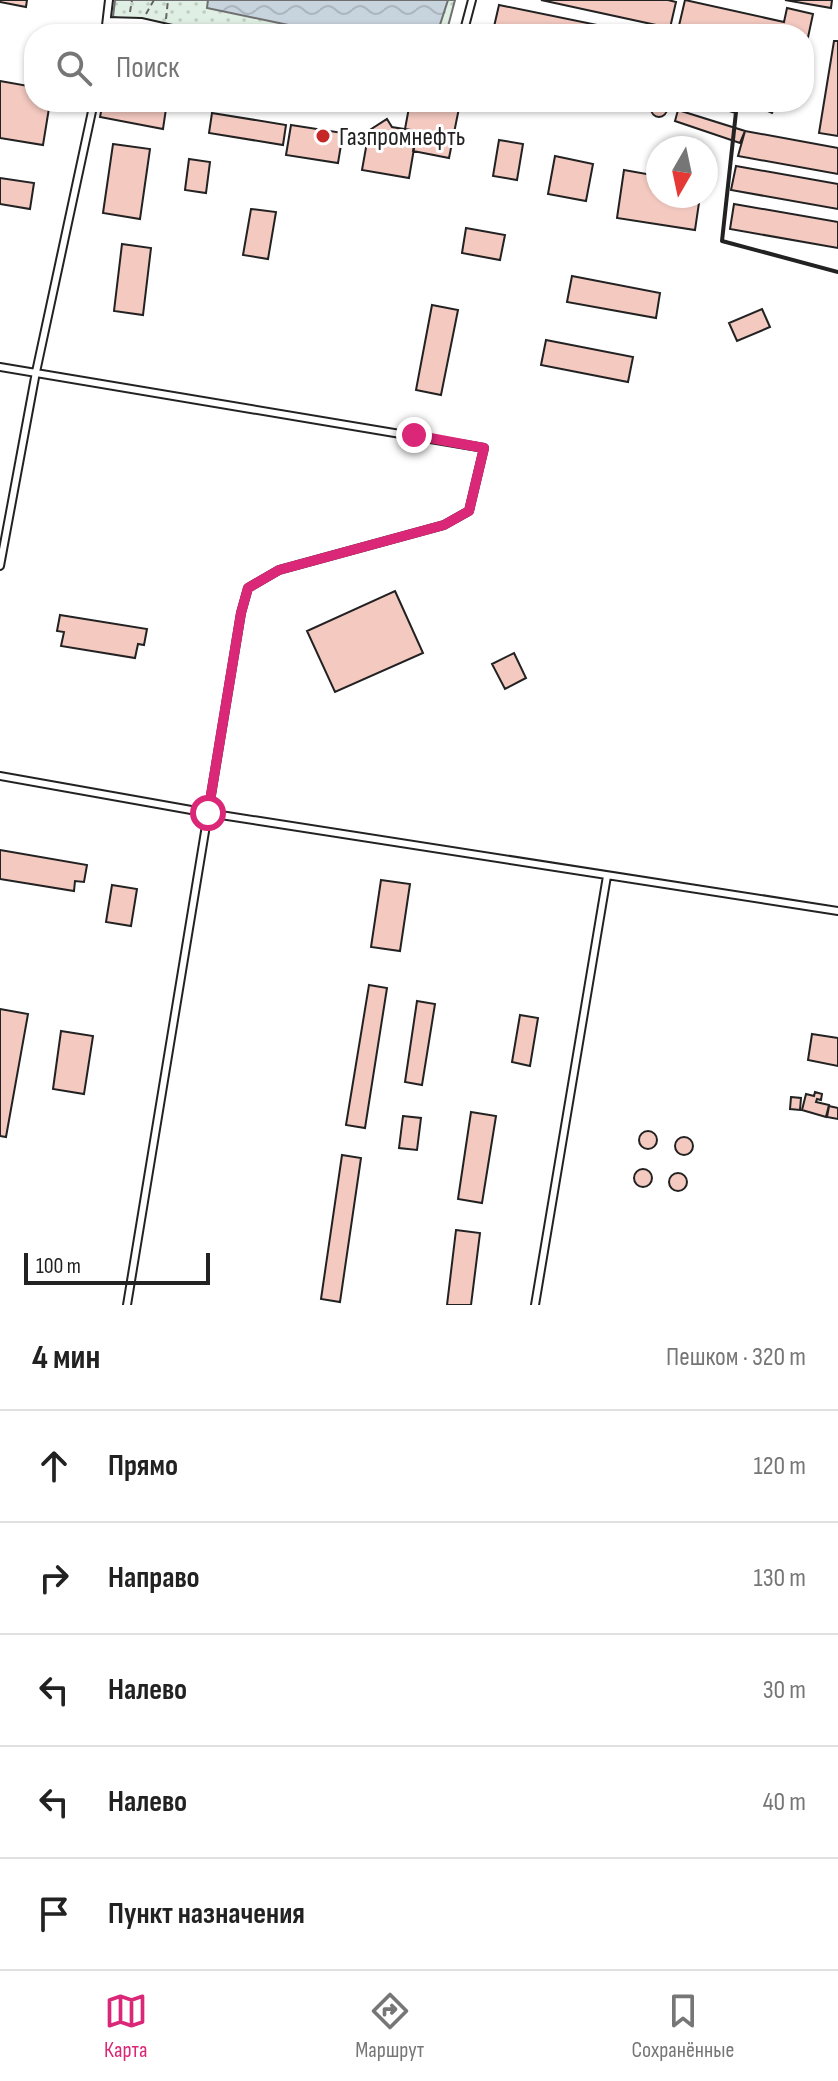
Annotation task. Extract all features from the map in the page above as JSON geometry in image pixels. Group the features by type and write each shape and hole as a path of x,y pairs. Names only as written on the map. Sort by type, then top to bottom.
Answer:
{"lane":[{"path":"107,24 109,0"},
{"path":"466,24 472,0"},
{"path":"107,21 149,24"},
{"path":"0,566 36,372 92,112"},
{"path":"0,367 484,448 469,511 444,525 279,570 248,588 241,613 127,1305"},
{"path":"0,776 208,813 838,911"},
{"path":"535,1305 607,876"}],"path":[{"path":"129,21 132,0"},
{"path":"141,22 154,0"},
{"path":"165,24 168,0"}],"green space":[{"path":"115,0 455,0 449,24 151,24 113,17"}],"water":[{"path":"208,0 448,0 440,24 283,24 207,8"}],"building":[{"path":"0,0 27,0 26,7"},
{"path":"541,0 676,2 671,24 652,24"},
{"path":"685,0 784,22 787,8 813,14 811,24 679,24"},
{"path":"785,0 832,0 831,8"},
{"path":"499,5 592,24 495,24"},
{"path":"834,41 838,41 838,136 819,133"},
{"path":"0,81 24,85 24,112 48,112 43,145 0,138"},
{"path":"101,112 166,112 163,129 100,117"},
{"path":"408,112 458,112 449,158 413,151 417,131 405,129"},
{"path":"651,112 667,112 662,117"},
{"path":"677,112 684,112 745,131 740,143 675,121"},
{"path":"212,113 286,125 283,145 209,133"},
{"path":"387,119 392,127 417,131 409,178 362,170 367,142 362,135"},
{"path":"291,125 343,133 338,163 286,155"},
{"path":"745,131 838,148 838,174 738,156"},
{"path":"499,140 523,144 517,180 493,176"},
{"path":"113,144 150,149 140,219 103,213"},
{"path":"555,156 593,164 586,201 548,194"},
{"path":"189,159 210,162 206,193 185,190"},
{"path":"736,166 838,184 838,209 731,190"},
{"path":"624,170 646,174 646,208 698,208 695,230 617,218"},
{"path":"0,178 34,183 30,209 0,204"},
{"path":"734,204 838,222 838,248 730,229"},
{"path":"251,209 276,212 268,259 243,255"},
{"path":"466,228 505,235 500,260 462,253"},
{"path":"122,244 151,248 143,315 114,311"},
{"path":"572,276 660,293 656,318 567,302"},
{"path":"432,305 458,310 441,395 416,390"},
{"path":"762,309 770,327 737,341 729,323"},
{"path":"546,340 633,357 628,382 541,365"},
{"path":"395,591 423,653 335,692 307,631"},
{"path":"60,615 147,629 144,645 138,644 135,658 61,646 64,632 57,631"},
{"path":"514,653 526,678 505,689 492,664"},
{"path":"0,850 87,865 84,882 75,881 74,891 0,879"},
{"path":"381,880 410,884 400,951 371,947"},
{"path":"112,885 137,889 131,926 106,922"},
{"path":"369,985 387,988 365,1128 346,1125"},
{"path":"417,1001 435,1004 422,1085 405,1082"},
{"path":"0,1009 28,1014 6,1137 0,1136"},
{"path":"520,1015 538,1018 530,1066 512,1062"},
{"path":"61,1031 93,1036 84,1094 53,1089"},
{"path":"812,1034 838,1038 838,1066 808,1060"},
{"path":"815,1092 822,1094 821,1100 817,1099 816,1102 829,1105 826,1117 802,1110 806,1094 814,1096"},
{"path":"791,1097 801,1098 800,1110 790,1109"},
{"path":"829,1106 838,1108 838,1119 827,1117"},
{"path":"471,1112 496,1116 482,1203 458,1199"},
{"path":"403,1116 421,1118 417,1150 399,1148"},
{"path":"644,1131 652,1131 657,1140 655,1147 644,1149 639,1144 639,1136"},
{"path":"680,1137 688,1137 693,1146 691,1153 680,1155 675,1150 675,1142"},
{"path":"342,1155 361,1158 340,1302 321,1299"},
{"path":"639,1169 647,1169 652,1178 650,1185 639,1187 634,1182 634,1174"},
{"path":"674,1173 682,1173 687,1182 685,1189 674,1191 669,1186 669,1178"},
{"path":"456,1230 480,1233 471,1305 447,1305"}],"wall":[{"path":"736,112 722,241 838,272"}],"place":[{"name":"Газпромнефть","path":"323,136"}],"route":[{"path":"208,813 241,613 248,588 279,570 444,525 469,511 484,448 414,435"}]}
